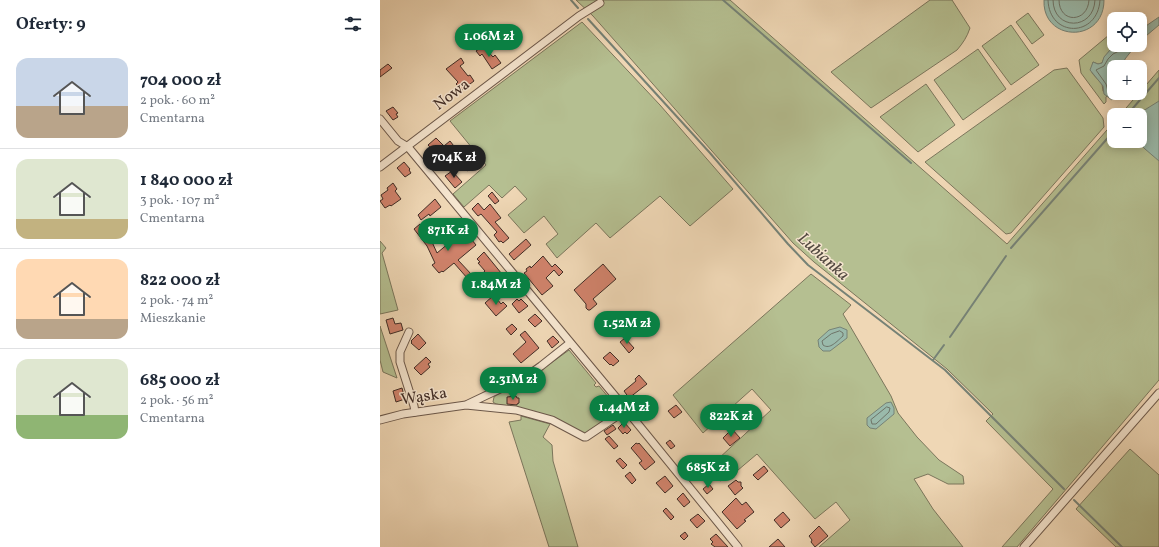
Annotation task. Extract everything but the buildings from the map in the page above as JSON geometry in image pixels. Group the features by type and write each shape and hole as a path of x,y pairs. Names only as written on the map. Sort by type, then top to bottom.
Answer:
{"street":[{"name":"Nowa","path":"380,167 579,16 600,3"},
{"path":"380,119 398,141 408,147 738,547"},
{"path":"409,332 400,352 400,362 414,406 414,412"},
{"path":"466,405 527,376 570,343"},
{"path":"1024,547 1159,393"},
{"name":"Wąska","path":"380,420 414,412 466,405 516,410 552,420 586,437 626,410"}],"green space":[{"path":"576,0 730,0 1007,244 1107,130 1107,148 1147,148 1147,108 1126,108 1133,100 1147,100 1147,84 1159,70 1159,380 1017,547 1002,547 1053,489 986,421 993,414 947,369 814,262 793,243 593,16"},
{"path":"930,0 952,0 970,28 966,37 957,50 871,108 831,72"},
{"path":"1028,13 1044,35 1032,44 1016,22"},
{"path":"582,22 660,105 733,189 690,226 660,196 610,238 596,223 557,258 546,244 558,234 544,216 524,233 508,215 527,199 515,186 502,198 489,185 464,207 453,194 486,165 450,121"},
{"path":"1011,25 1039,65 1011,85 982,46"},
{"path":"1107,37 1107,52 1110,52 1102,63 1098,64 1093,62 1092,73 1102,84 1103,91 1107,96 1104,104 1081,73 1079,60"},
{"path":"978,49 1006,89 963,120 934,80"},
{"path":"1067,68 1103,118 1104,127 1011,233 1006,234 925,162 1054,70"},
{"path":"926,84 955,125 918,152 880,117"},
{"path":"380,241 386,248 382,253 398,310 380,314"},
{"path":"811,274 851,305 843,314 891,396 898,413 917,437 939,460 963,476 964,484 948,484 928,474 914,479 933,509 963,547 819,547 850,520 836,502 815,519 757,454 731,476 717,460 771,410 752,389 703,433 673,395"},
{"path":"380,326 397,378 383,372 380,360"},
{"path":"569,350 596,383 594,385 596,387 599,386 620,411 590,433 583,434 517,408 496,404 493,402 494,397 529,379"},
{"path":"521,416 550,424 543,437 552,445 553,461 578,547 549,547 509,422 521,420"},
{"path":"1130,449 1159,475 1159,547 1116,547 1076,509"}],"water":[{"path":"1044,0 1104,0 1101,14 1094,24 1084,30 1073,32 1062,30 1053,24 1046,14"},
{"path":"1159,17 1159,25 1147,35 1147,25"},
{"path":"1108,52 1130,52 1125,60 1107,60 1107,96 1104,94 1103,86 1090,70 1093,62 1098,64 1102,63 1104,57"},
{"path":"1159,101 1159,161 1144,148 1147,148 1147,108"},
{"path":"840,327 847,330 847,338 830,351 823,351 819,347 818,340 829,330"},
{"path":"891,402 894,408 894,414 876,429 870,428 867,425 867,418 886,403"}],"waterway":[{"name":"Lubianka","path":"571,0 578,8"},
{"path":"723,0 911,163"},
{"name":"Lubianka","path":"588,19 710,153 788,244 808,265 945,370 1064,489"},
{"path":"1133,108 1159,78"},
{"path":"1011,248 1107,139"},
{"path":"950,337 1006,256"},
{"path":"933,360 944,345"},
{"name":"Lubianka","path":"1074,500 1122,547"}]}
